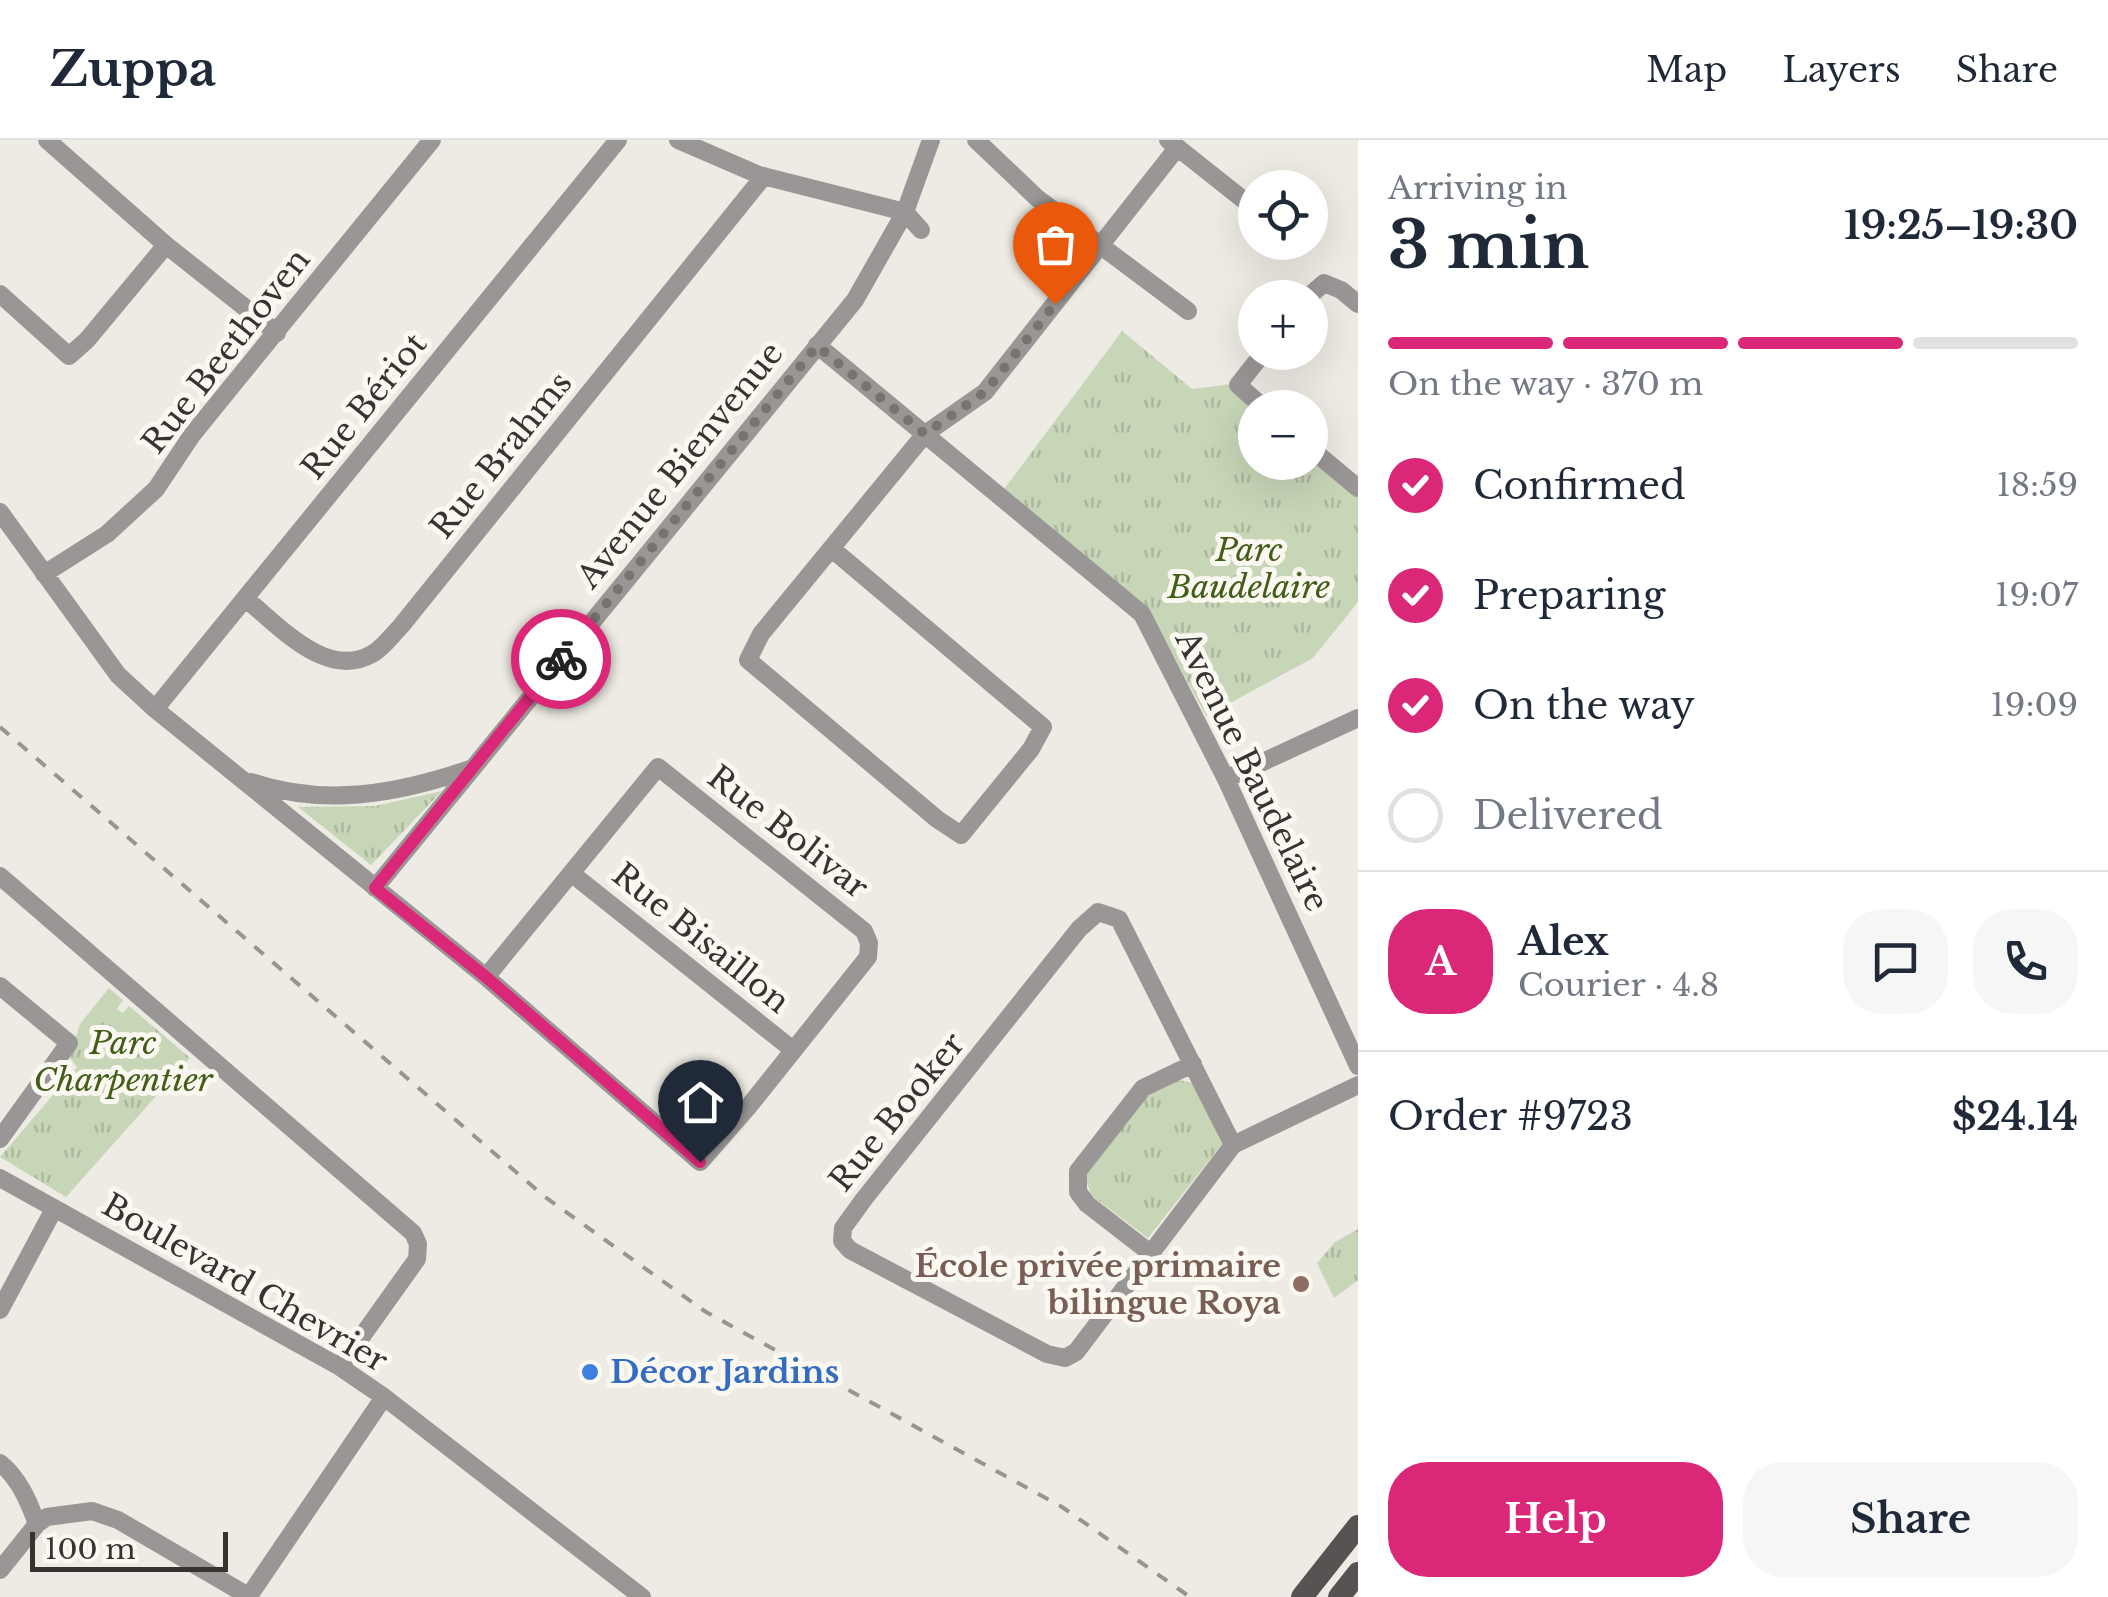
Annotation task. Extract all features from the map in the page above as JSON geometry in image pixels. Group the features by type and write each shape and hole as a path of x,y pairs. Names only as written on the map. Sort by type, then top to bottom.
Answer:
{"main road":[{"path":"1302,1597 1358,1526"},
{"path":"1339,1597 1358,1574"}],"street":[{"path":"47,140 166,245 277,333"},
{"name":"Rue Beethoven","path":"44,574 107,534 156,489 192,436 432,140"},
{"name":"Rue Bériot","path":"155,709 248,600 618,140"},
{"path":"678,140 764,176 906,212 921,230"},
{"name":"Avenue Bienvenue","path":"375,888 855,300 906,212 932,140"},
{"path":"976,140 1037,198 1188,311"},
{"path":"832,549 1042,727 1031,749 961,835 748,660 761,634 925,434 985,392 1102,244 1173,144 1238,196"},
{"name":"Rue Brahms","path":"248,600 290,635 326,658 350,660 372,654 401,626 764,176"},
{"path":"0,294 68,356 87,340 166,245"},
{"path":"1328,285 1358,304"},
{"name":"Avenue Baudelaire","path":"817,346 1142,614 1226,779 1358,1066"},
{"path":"1244,390 1238,385 1250,370"},
{"path":"1328,463 1358,488"},
{"path":"0,512 118,675 486,977"},
{"path":"1226,779 1358,718"},
{"name":"Rue Bolivar","path":"658,767 864,930 870,943 868,957 700,1162 486,977 571,872 658,767"},
{"path":"241,778 282,792 335,797 382,794 470,769"},
{"name":"Rue Bisaillon","path":"571,872 793,1050"},
{"path":"0,876 413,1233 418,1244 417,1259 340,1367"},
{"name":"Rue Booker","path":"1233,1145 1119,920 1098,912 1080,929 864,1198 843,1228 842,1241 850,1250 1047,1354 1064,1358 1076,1352 1233,1145 1358,1085"},
{"path":"0,986 69,1043 0,1138"},
{"path":"1149,1252 1087,1204 1078,1192 1078,1170 1144,1088 1193,1064"},
{"name":"Boulevard Chevrier","path":"0,1178 340,1367 642,1597"},
{"path":"0,1310 54,1208"},
{"path":"0,1570 47,1517 72,1512 106,1515 250,1596 384,1397"},
{"path":"0,1463 28,1501 37,1524"}],"green space":[{"name":"Parc Baudelaire","path":"1122,331 1192,389 1232,384 1238,390 1238,480 1328,480 1328,470 1358,497 1358,602 1313,658 1206,716 1148,608 1002,492"},
{"path":"442,791 371,865 298,807 375,806"},
{"name":"Parc Charpentier","path":"109,988 123,1000 117,1009 123,1013 129,1006 190,1058 66,1197 0,1157 77,1067 70,1058 80,1024"},
{"path":"1179,1080 1193,1083 1222,1144 1148,1238 1091,1195 1085,1175 1149,1093"},
{"path":"1358,1229 1358,1280 1334,1298 1317,1263 1335,1242"}],"railway":[{"path":"0,727 545,1197 706,1312 1062,1507 1190,1597"}],"way so far":[{"path":"561,659 817,346 925,434 985,392 1055,304"}],"place":[{"name":"École privée primaire bilingue Roya","path":"1301,1284"},
{"name":"Décor Jardins","path":"590,1372"}],"route":[{"path":"561,659 375,888 486,977 700,1162"}]}
